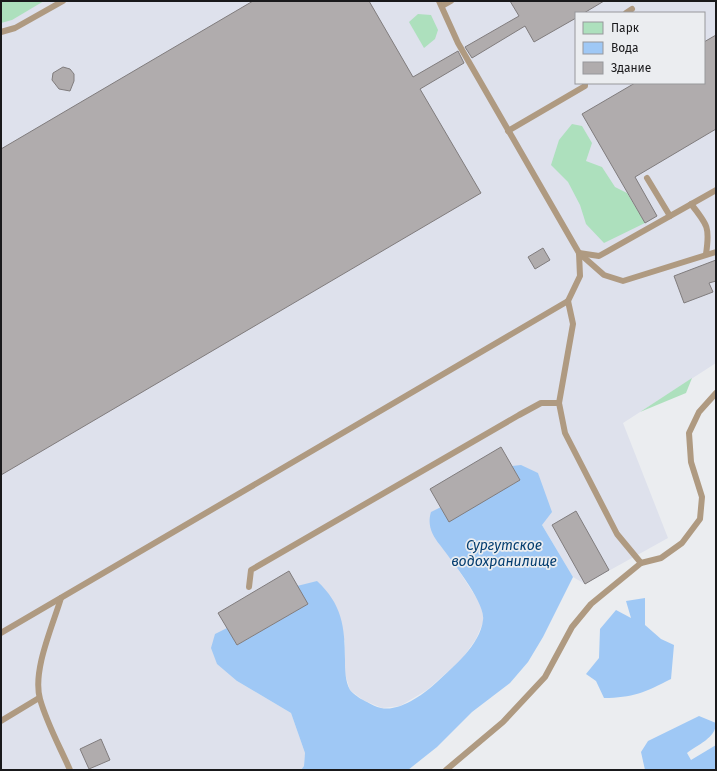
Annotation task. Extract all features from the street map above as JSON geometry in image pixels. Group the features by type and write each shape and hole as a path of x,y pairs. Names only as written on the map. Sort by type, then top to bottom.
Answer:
{"lane":[{"path":"1,32 15,28 62,1"},
{"path":"451,1 440,4 458,43 579,253 604,275 623,281 716,252"},
{"path":"628,12 632,9"},
{"path":"508,131 585,86 585,84"},
{"path":"647,178 670,216"},
{"path":"579,253 599,256 716,190"},
{"path":"691,204 704,219 709,234 706,254"},
{"path":"1,633 568,301 580,276 579,253"},
{"path":"568,301 573,324 559,403 565,433 617,534 641,563"},
{"path":"446,770 503,722 545,677 572,627 591,604 641,563 661,558 682,543 700,519 702,497 691,462 690,433 699,412 716,393"},
{"path":"249,587 251,570 541,403 559,403"},
{"path":"61,598 39,667 39,698 47,720 70,770"},
{"path":"1,721 39,698"}],"shaded area":[{"path":"1,1 716,1 716,363 623,423 668,538 585,584 573,577 542,525 542,489 538,473 513,466 520,480 449,522 459,571 481,605 484,620 476,639 462,659 427,690 400,706 382,708 363,700 350,690 345,674 345,641 308,604 237,645 237,681 291,713 305,753 304,766 301,770 1,770"}],"green space":[{"path":"1,1 44,1 12,20 1,23"},
{"path":"418,14 431,15 438,30 435,39 424,48 409,22"},
{"path":"572,124 582,126 592,143 586,161 602,167 615,187 627,193 645,223 604,243 586,224 580,205 568,182 551,165 559,140"},
{"path":"692,378 686,393 640,412"}],"water":[{"name":"Сургутское водохранилище","path":"521,465 538,473 552,512 542,525 573,577 543,637 528,662 510,683 472,712 437,747 408,770 301,770 304,766 305,753 291,713 237,681 217,664 211,648 215,634 227,628 237,645 308,604 297,586 317,581 332,598 337,607 343,627 346,675 350,690 355,695 375,706 388,709 404,705 419,697 451,669 472,646 481,629 483,620 479,603 474,593 433,534 430,526 431,512 441,507 449,521 520,480 512,466"},
{"path":"645,598 645,625 661,639 674,645 671,679 639,693 623,697 604,698 596,681 586,674 599,658 600,629 616,610 631,618 626,601"},
{"path":"699,716 716,723 715,728 713,733 705,741 687,753 691,760 716,745 716,770 645,770 641,752 648,741"}],"building":[{"path":"253,1 369,1 413,77 458,51 464,63 420,89 481,193 1,475 1,149"},
{"path":"510,1 604,1 586,12 575,12 575,19 534,42 525,26 472,58 465,47 519,16"},
{"path":"716,35 716,129 635,177 657,216 645,223 582,114 633,84 705,84 705,41"},
{"path":"63,67 70,69 74,74 74,81 70,91 59,89 52,80 53,73"},
{"path":"543,248 550,260 535,269 528,257"},
{"path":"716,260 716,281 709,283 713,292 684,303 674,276"},
{"path":"501,447 520,480 449,522 430,489"},
{"path":"576,511 609,570 585,584 552,525"},
{"path":"289,571 308,604 237,645 218,613"},
{"path":"101,739 110,760 89,769 80,749"}]}
